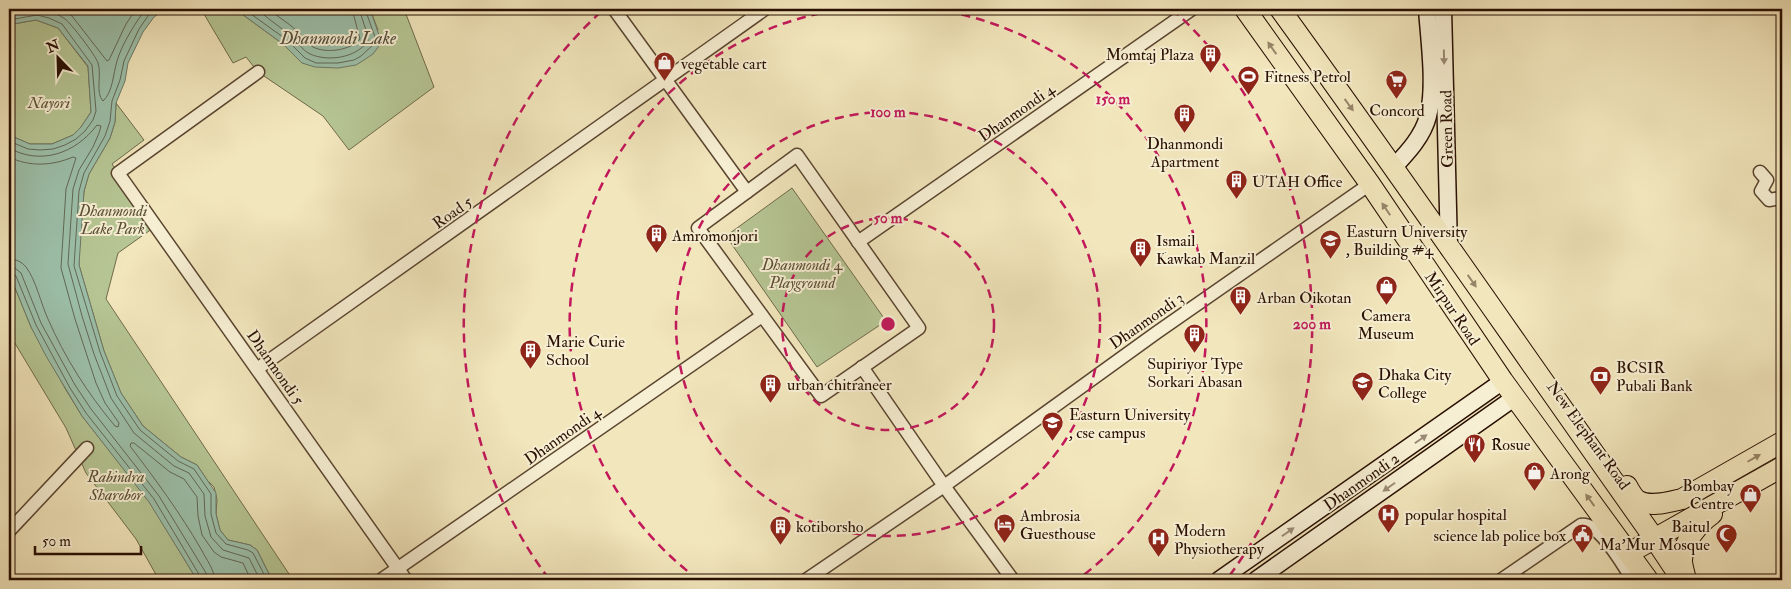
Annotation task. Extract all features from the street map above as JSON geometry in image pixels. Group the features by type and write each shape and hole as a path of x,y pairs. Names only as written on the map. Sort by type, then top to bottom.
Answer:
{"highway":[{"name":"Mirpur Road","path":"1245,9 1370,184 1514,398 1648,580"},
{"name":"Mirpur Road","path":"1280,9 1394,167 1449,249 1682,580"},
{"path":"1370,184 1394,167"},
{"name":"New Elephant Road","path":"1531,364 1552,381 1636,499 1646,504 1682,499 1782,442"},
{"path":"1629,553 1782,467"},
{"path":"1686,580 1682,559 1694,530 1708,517 1745,492 1754,483"}],"main road":[{"name":"Green Road","path":"1394,167 1414,144 1428,117 1432,96 1427,9"},
{"name":"Green Road","path":"1443,9 1449,249"},
{"name":"Dhanmondi 2","path":"1219,580 1503,381"},
{"name":"Dhanmondi 2","path":"1256,580 1514,398"}],"street":[{"path":"614,9 748,192"},
{"name":"Road 5","path":"257,369 766,9"},
{"name":"Dhanmondi 4","path":"858,242 1192,9"},
{"name":"Dhanmondi 5","path":"258,72 118,173 406,580"},
{"path":"798,155 919,328 820,396 698,228 748,192 798,155"},
{"path":"1760,172 1767,180 1761,191 1769,200 1781,198 1782,200"},
{"name":"Dhanmondi 3","path":"806,580 944,486 1156,333 1370,184"},
{"name":"Dhanmondi 4","path":"380,580 762,316"},
{"path":"862,367 944,486 1013,580"},
{"path":"9,531 87,448"},
{"path":"1501,580 1581,525 1589,525 1598,530 1633,580"}],"green space":[{"path":"201,9 235,9 283,44 302,63 378,30 370,9 404,9 434,87 349,150 323,116 258,72 246,57 233,63"},
{"name":"Nayori","path":"36,20 58,28 88,67 91,112 73,135 52,144 30,144 9,135 9,26"},
{"name":"Dhanmondi Lake Park","path":"116,103 144,140 112,164 156,226 118,253 106,299 293,580 272,580 257,550 250,545 228,540 220,530 216,514 217,500 214,487 197,465 181,457 143,426 121,393 104,351 79,265 80,239 84,191 89,174 110,138 115,122"},
{"name":"Dhanmondi 4 Playground","path":"792,188 886,321 817,367 726,236"},
{"name":"Rabindra Sharobor","path":"9,273 31,327 66,390 82,416 150,502 197,580 159,580 136,539 86,473 66,428 13,340 9,337"}],"water":[{"path":"9,9 165,9 154,17 143,32 128,63 125,81 116,103 115,122 110,138 89,174 84,191 79,265 104,351 121,393 143,426 181,457 197,465 216,493 216,514 220,530 228,540 250,545 257,550 272,580 197,580 149,502 82,416 31,327 9,273 9,135 30,144 52,144 73,135 91,112 88,66 58,28 36,20 9,26"},
{"name":"Dhanmondi Lake","path":"235,9 370,9 380,38 379,46 373,54 356,65 338,68 315,67 302,63 283,44"}],"place":[{"name":"Momtaj Plaza","path":"1210,73"},
{"name":"vegetable cart","path":"665,82"},
{"name":"Fitness Petrol","path":"1248,95"},
{"name":"Concord","path":"1397,100"},
{"name":"Dhanmondi Apartment","path":"1185,133"},
{"name":"UTAH Office","path":"1236,200"},
{"name":"Amromonjori","path":"656,254"},
{"name":"Easturn University , Building #4","path":"1330,259"},
{"name":"Ismail Kawkab Manzil","path":"1140,268"},
{"name":"Camera Museum","path":"1386,305"},
{"name":"Arban Oikotan","path":"1241,316"},
{"name":"Supiriyor Type Sorkari Abasan","path":"1195,353"},
{"name":"Marie Curie School","path":"530,369"},
{"name":"BCSIR Pubali Bank","path":"1600,395"},
{"name":"Dhaka City College","path":"1362,402"},
{"name":"urban chitraneer","path":"771,403"},
{"name":"Easturn University , cse campus","path":"1053,442"},
{"name":"Rosue","path":"1475,463"},
{"name":"Arong","path":"1534,492"},
{"name":"Bombay Centre","path":"1750,513"},
{"name":"popular hospital","path":"1389,533"},
{"name":"Ambrosia Guesthouse","path":"1004,543"},
{"name":"kotiborsho","path":"780,545"},
{"name":"science lab police box","path":"1582,554"},
{"name":"Baitul Ma'Mur Mosque","path":"1726,554"},
{"name":"Modern Physiotherapy","path":"1158,558"}]}
